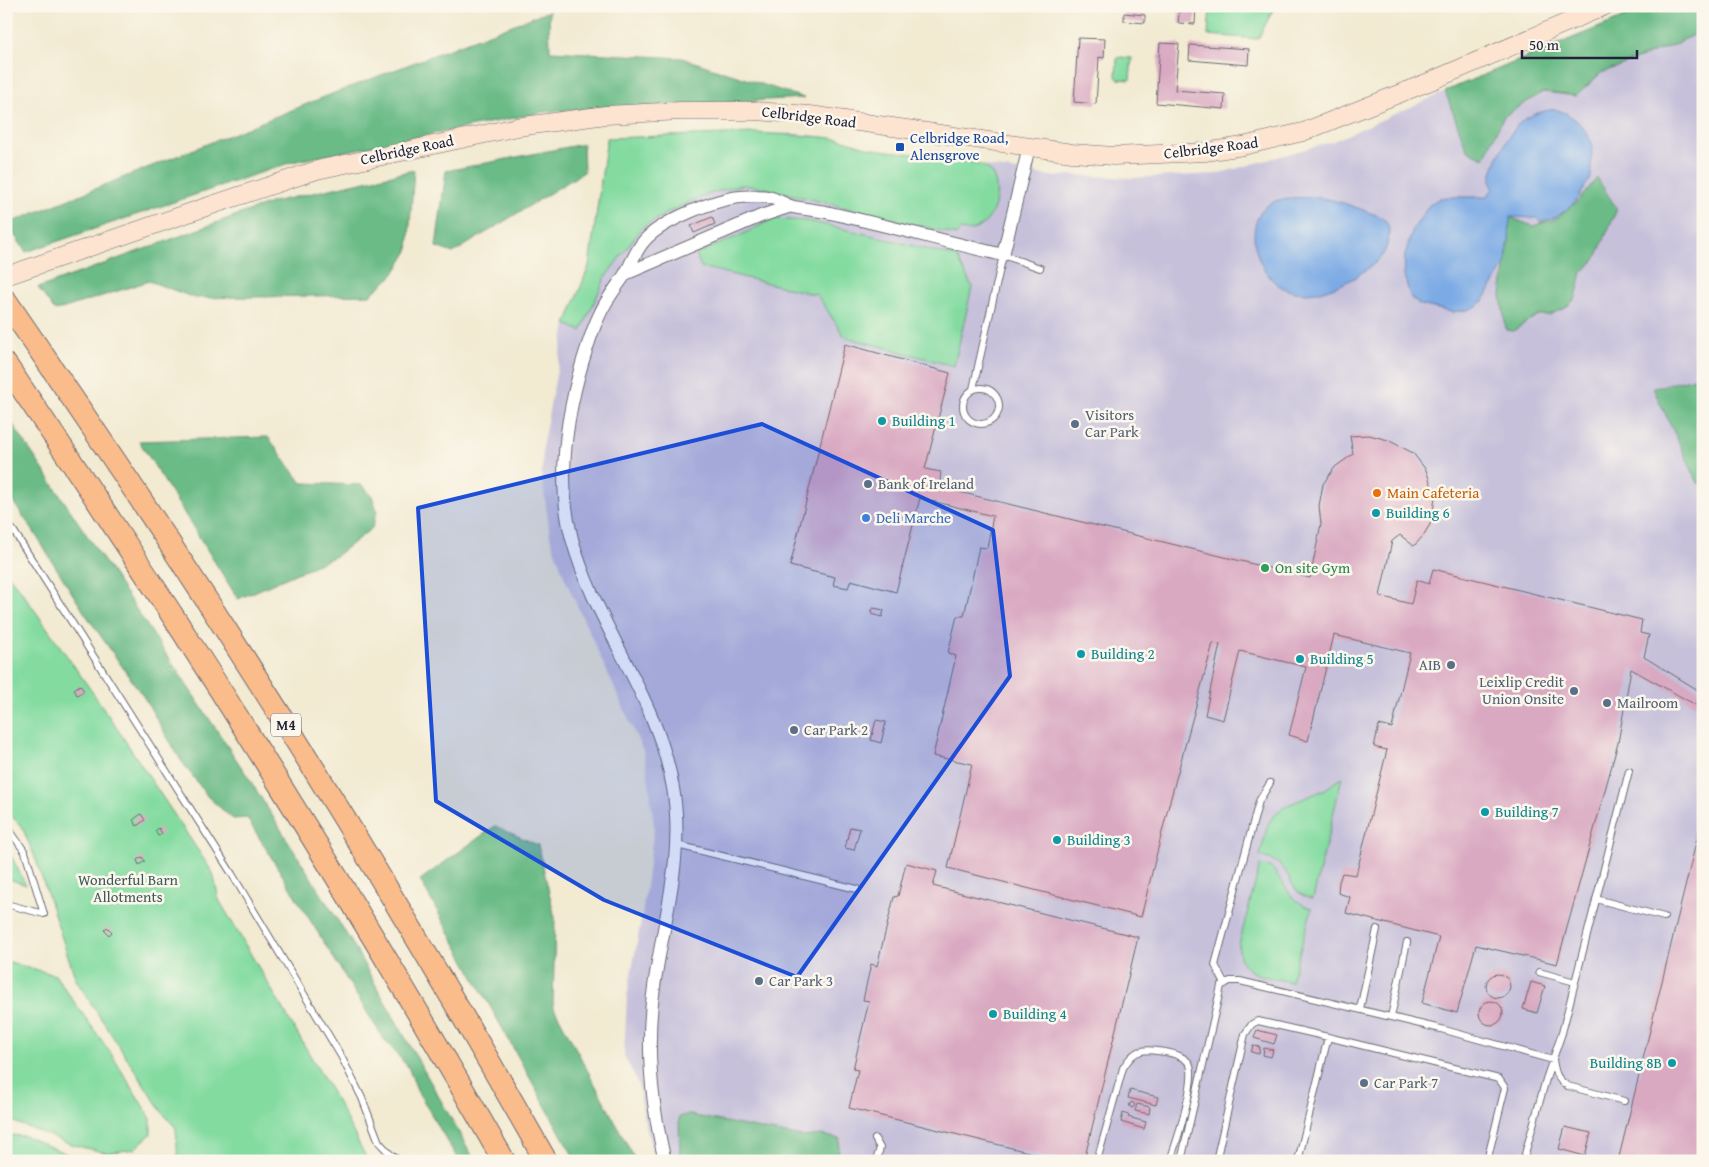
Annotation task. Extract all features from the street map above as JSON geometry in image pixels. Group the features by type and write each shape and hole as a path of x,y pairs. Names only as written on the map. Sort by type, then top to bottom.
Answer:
{"highway":[{"name":"M4","path":"6,301 166,536 320,779 459,1008 546,1161"},
{"name":"M4","path":"6,365 86,482 269,764 426,1024 504,1161"}],"main road":[{"name":"Celbridge Road","path":"6,276 317,170 518,127 606,115 755,110 810,115 1029,147 1114,156 1151,156 1217,150 1303,132 1431,81 1605,6"}],"street":[{"path":"665,1161 652,1094 649,1033 653,990 675,873 677,817 674,791 668,760 652,715 588,584 578,560 566,514 564,464 569,414 598,316 644,241 654,232 711,203 733,198 765,196 791,206 823,211 1003,255 1029,147"},
{"path":"625,274 761,216 791,206"}],"lane":[{"path":"973,389 985,388 991,390 998,398 999,410 997,415 988,424 973,422 965,414 963,408 965,397 973,389 1003,255 1040,268"},
{"path":"6,524 14,530 232,874 341,1056 362,1098 379,1142 390,1154 400,1161"},
{"path":"1523,1161 1575,982 1629,771"},
{"path":"1224,984 1215,965 1259,801 1270,783"},
{"path":"6,825 25,852 44,914 6,904"},
{"path":"677,845 857,889"},
{"path":"1596,899 1664,917"},
{"path":"1360,1010 1377,929"},
{"path":"1391,1017 1406,942"},
{"path":"1538,972 1575,982"},
{"path":"1181,1161 1221,986 1230,981 1240,981 1441,1029 1553,1060"},
{"path":"1216,1161 1245,1034 1248,1028 1258,1021 1499,1079 1505,1088 1487,1161"},
{"path":"1298,1161 1328,1037"},
{"path":"1097,1161 1123,1068 1129,1058 1140,1050 1157,1050 1183,1057 1191,1066 1191,1077 1184,1115 1170,1161"},
{"path":"1553,1060 1555,1074 1560,1081 1568,1086 1624,1101"},
{"path":"875,1139 880,1148 876,1161"}],"highlighted area":[{"path":"762,424 993,530 1010,676 797,977 604,900 436,801 418,508"}],"shaded area":[{"path":"1650,6 1703,6 1703,1161 655,1161 638,1084 624,1055 627,996 642,916 654,827 648,774 643,751 566,581 550,537 542,476 543,442 566,324 589,266 607,138 756,133 799,134 842,140 870,148 1056,177 1070,175 1133,178 1217,174 1331,142 1545,48"}],"green space":[{"path":"1210,6 1275,6 1258,39 1208,35"},
{"path":"1651,6 1703,6 1703,30 1673,45 1601,73 1576,96 1543,92 1504,116 1484,158 1467,150 1445,91"},
{"path":"549,11 550,51 682,58 804,98 544,112 292,162 26,252 7,224 337,92"},
{"path":"1120,57 1132,58 1130,80 1118,79 1116,77 1117,59"},
{"path":"756,133 839,139 874,149 971,162 985,167 992,173 996,183 994,206 990,217 982,225 972,230 959,230 957,235 765,188 741,185 706,195 673,210 643,227 606,276 581,331 566,324 589,266 607,138"},
{"path":"583,144 584,172 453,253 436,247 446,171"},
{"path":"414,170 408,251 393,275 370,295 195,298 149,281 55,311 38,288 273,202"},
{"path":"1597,178 1617,209 1595,260 1582,272 1576,298 1565,308 1549,315 1538,315 1513,331 1506,330 1501,295 1509,241 1509,217 1533,226 1556,219 1579,200"},
{"path":"773,219 808,221 957,257 972,287 954,366 845,337 817,295 701,267 696,254"},
{"path":"1703,376 1703,484 1698,483 1653,388"},
{"path":"6,414 248,777 352,943 475,1161 459,1161 418,1092 408,1067 383,1038 247,818 233,819 208,797 180,759 145,699 84,612 32,529 6,492"},
{"path":"268,437 302,483 362,485 372,496 377,511 372,528 336,556 238,599 139,441"},
{"name":"Wonderful Barn Allotments","path":"6,573 19,588 100,703 213,873 219,900 338,1103 368,1161 178,1161 176,1128 162,1112 76,980 36,860 22,827 6,810"},
{"path":"1342,777 1313,899 1305,897 1296,889 1279,864 1260,856 1268,824 1277,812 1288,805 1324,790"},
{"path":"495,826 538,845 555,918 553,1006 636,1161 576,1161 420,880"},
{"path":"6,846 26,885 6,878"},
{"path":"1260,865 1272,868 1293,897 1312,908 1291,982 1254,973 1243,964 1240,957 1239,944"},
{"path":"6,961 55,975 110,1052 151,1119 151,1134 134,1149 107,1153 73,1145 14,1122 6,1114"},
{"path":"685,1115 803,1137 822,1135 840,1139 837,1161 680,1161 679,1117"},
{"path":"6,1136 25,1136 83,1161 6,1161"}],"water":[{"path":"1555,109 1566,113 1577,121 1587,133 1592,144 1591,177 1578,198 1568,209 1556,217 1541,222 1537,218 1510,217 1505,265 1484,300 1477,306 1468,310 1452,312 1420,305 1411,298 1404,276 1405,255 1412,231 1430,204 1440,198 1486,197 1493,189 1491,182 1494,167 1512,132 1522,121 1530,116"},
{"path":"1316,197 1343,203 1381,217 1388,224 1389,231 1386,249 1380,259 1371,266 1357,276 1333,288 1305,293 1288,290 1277,284 1261,263 1256,250 1254,236 1256,223 1261,212 1271,203 1287,198"}],"building":[{"path":"1180,6 1196,6 1195,24 1178,23"},
{"path":"1124,13 1145,15 1145,23 1124,21"},
{"path":"1078,38 1105,39 1104,58 1099,57 1096,104 1074,102"},
{"path":"1160,43 1179,44 1175,90 1225,94 1224,109 1156,103"},
{"path":"1190,45 1249,49 1248,65 1189,60"},
{"path":"712,217 715,224 694,233 691,226"},
{"path":"845,344 950,373 925,469 941,472 939,487 1310,578 1321,524 1319,506 1323,484 1335,467 1353,454 1350,436 1369,435 1388,440 1413,453 1426,470 1435,496 1432,521 1414,546 1400,535 1392,541 1380,596 1411,604 1417,580 1429,584 1433,569 1642,620 1640,633 1649,635 1644,657 1703,693 1703,709 1631,669 1618,743 1557,964 1476,945 1457,1013 1422,1003 1439,937 1346,913 1350,897 1338,893 1339,882 1342,873 1356,875 1387,750 1374,747 1379,725 1392,728 1410,653 1334,635 1308,741 1289,735 1306,667 1240,651 1223,720 1205,715 1220,644 1213,643 1167,812 1141,917 948,868 972,764 933,756 956,656 948,653 957,616 964,616 979,547 987,548 993,516 920,498 896,592 851,580 848,588 833,585 835,577 790,566"},
{"path":"873,608 884,610 882,617 871,614"},
{"path":"80,685 84,691 77,695 74,689"},
{"path":"876,720 886,722 881,743 871,740"},
{"path":"141,814 145,820 137,826 133,820"},
{"name":"Building 8B","path":"1702,818 1703,1161 1618,1161 1668,957"},
{"path":"850,827 860,829 854,850 845,848"},
{"path":"159,828 162,834 158,836 155,831"},
{"path":"142,857 145,861 139,865 137,860"},
{"name":"Building 4","path":"906,863 937,871 933,886 1138,937 1084,1161 1065,1161 849,1108 858,1070 853,1069 869,1001 863,1000 871,964 877,966 894,897 898,896"},
{"path":"107,927 112,932 109,935 104,930"},
{"path":"1498,974 1507,977 1510,986 1507,995 1498,998 1489,995 1486,986 1489,977"},
{"path":"1531,982 1545,986 1537,1013 1523,1009"},
{"path":"1491,1001 1500,1004 1503,1013 1500,1022 1491,1025 1482,1022 1479,1013 1482,1004"},
{"path":"1257,1030 1277,1035 1274,1044 1254,1038"},
{"path":"1253,1046 1260,1047 1259,1054 1251,1052"},
{"path":"1264,1048 1273,1050 1271,1057 1263,1055"},
{"path":"1130,1090 1158,1097 1156,1105 1128,1098"},
{"path":"1132,1102 1135,1105 1132,1108 1129,1105"},
{"path":"1137,1104 1150,1107 1149,1114 1135,1111"},
{"path":"1123,1113 1129,1115 1128,1117 1146,1122 1144,1129 1121,1122"},
{"path":"1565,1127 1591,1133 1585,1156 1559,1149"}],"place":[{"name":"Celbridge Road, Alensgrove","path":"900,147"},
{"name":"Building 1","path":"882,421"},
{"name":"Visitors Car Park","path":"1075,424"},
{"name":"Bank of Ireland","path":"868,484"},
{"name":"Main Cafeteria","path":"1377,493"},
{"name":"Building 6","path":"1376,513"},
{"name":"Deli Marche","path":"866,518"},
{"name":"On site Gym","path":"1265,568"},
{"name":"Building 2","path":"1081,654"},
{"name":"Building 5","path":"1300,659"},
{"name":"AIB","path":"1451,665"},
{"name":"Leixlip Credit Union Onsite","path":"1574,691"},
{"name":"Mailroom","path":"1607,703"},
{"name":"Car Park 2","path":"794,730"},
{"name":"Building 7","path":"1485,812"},
{"name":"Building 3","path":"1057,840"},
{"name":"Car Park 3","path":"759,981"},
{"name":"Building 4","path":"993,1014"},
{"name":"Building 8B","path":"1672,1063"},
{"name":"Car Park 7","path":"1364,1083"}]}
